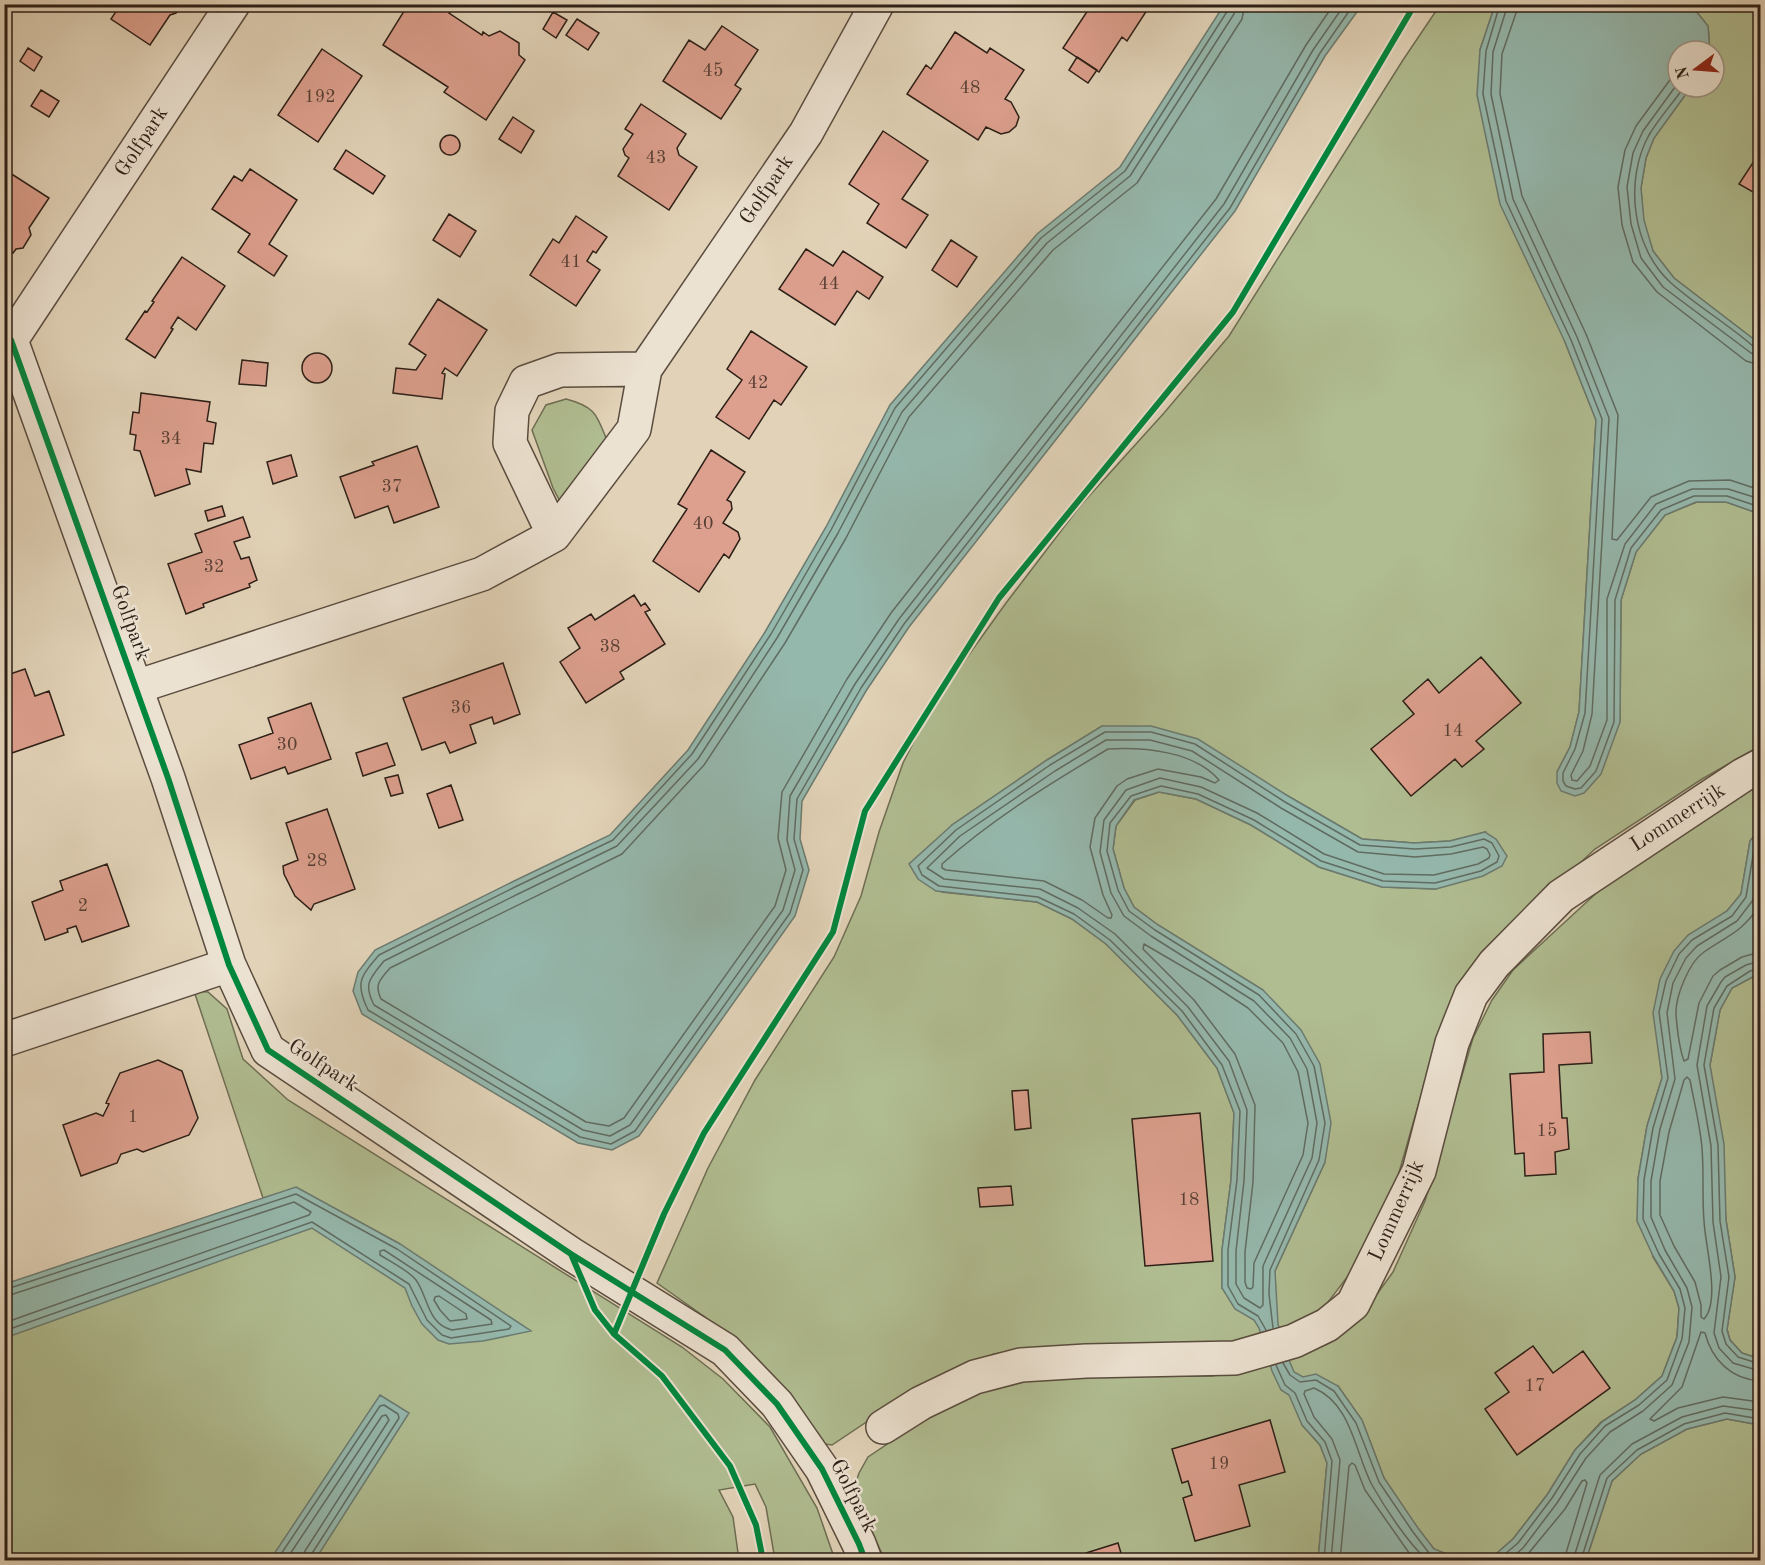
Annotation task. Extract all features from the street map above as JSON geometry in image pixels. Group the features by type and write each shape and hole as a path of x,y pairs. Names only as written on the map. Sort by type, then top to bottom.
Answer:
{"street":[{"name":"Golfpark","path":"233,4 8,337 136,687 229,965 268,1050 571,1254 725,1350 777,1404 822,1469 865,1560"},
{"name":"Golfpark","path":"136,687 482,574 554,535 634,429 645,369 806,133 877,4"},
{"path":"554,535 510,443 512,411 526,382 560,370 645,369"},
{"name":"Lommerrijk","path":"883,1427 921,1403 975,1377 1021,1365 1086,1361 1235,1358 1294,1341 1327,1325 1353,1304 1419,1171 1452,1043 1471,995 1494,964 1561,896 1743,775 1761,766"},
{"path":"4,1040 229,965"}],"green space":[{"path":"1440,5 1495,5 1480,50 1565,342 1596,420 1579,712 1570,747 1557,772 1620,722 1621,600 1636,552 1665,515 1697,502 1726,502 1760,514 1760,746 1702,779 1595,849 1510,928 1430,1064 1394,1190 1364,1255 1319,1314 1273,1334 1208,1346 1043,1347 994,1354 955,1369 901,1399 832,1445 818,1443 750,1354 705,1317 657,1283 708,1168 755,1080 834,957 861,896 879,832 903,763 932,706 1080,506 1164,413 1229,336","holes":["1102,726 1288,796 1362,839 1414,843 1450,841 1485,832 1436,889 1382,887 1319,867 1251,825 1196,799 1159,792 1135,800 1116,826 1113,849 1124,888 1134,907 1158,925 1263,990 1325,1162 1275,1271 1275,1294 1222,1288 1222,1250 1231,1180 1234,1113 1217,1068 1177,1015 1106,944 1072,919 1037,902 942,892 952,825 1047,760"]},
{"path":"1691,5 1760,5 1760,344 1674,278 1653,251 1643,220 1641,188 1646,158 1654,138 1682,99 1726,99 1726,39 1709,39 1708,26"},
{"path":"566,399 590,409 598,419 608,443 563,507 553,488 532,430 546,405"},
{"path":"1760,784 1760,828 1750,841 1741,894 1727,911 1709,924 1659,1050 1662,1078 1647,1126 1638,1179 1653,1257 1674,1291 1679,1308 1677,1337 1662,1376 1635,1400 1601,1422 1575,1450 1547,1495 1513,1539 1489,1560 1460,1560 1434,1549 1384,1478 1362,1420 1338,1386 1302,1425 1320,1445 1327,1463 1318,1560 885,1560 858,1503 854,1488 859,1473 868,1457 916,1425 969,1396 1001,1382 1045,1377 1212,1376 1282,1363 1331,1342 1364,1312 1393,1272 1425,1201 1473,1038 1492,1000 1513,970 1616,875 1721,806"},
{"path":"1760,973 1760,1359 1742,1353 1730,1340 1727,1329 1735,1277 1726,1220 1710,1065 1720,1010 1732,988"},
{"path":"194,991 208,992 227,1009 243,1059 288,1100 682,1347 723,1379 770,1427 817,1508 835,1560 775,1560 766,1507 755,1484 719,1490 733,1517 739,1560 5,1560 4,1329 312,1228 400,1244 297,1188 263,1198"},
{"path":"1727,1419 1760,1425 1760,1560 1586,1560 1612,1481 1641,1454 1687,1429"}],"water":[{"path":"1224,5 1362,5 1325,56 1235,211 909,627 866,691 802,801 800,839 809,870 795,916 639,1136 612,1150 578,1143 362,1014 353,991 358,972 375,950 610,835 688,750 765,632 826,527 890,405 1037,234 1120,167"},
{"path":"1495,5 1691,5 1708,26 1709,39 1666,39 1666,99 1682,99 1654,138 1646,158 1641,188 1644,220 1653,251 1674,278 1760,344 1760,514 1726,502 1696,502 1665,515 1636,552 1621,600 1620,722 1601,774 1584,793 1575,796 1561,791 1557,783 1557,772 1570,747 1579,712 1596,420 1565,342 1500,204 1477,95 1480,50"},
{"path":"1102,726 1151,726 1198,739 1288,796 1362,839 1414,843 1450,841 1485,832 1496,839 1507,856 1502,866 1483,876 1436,889 1382,887 1319,867 1251,825 1196,799 1159,792 1134,800 1116,826 1113,849 1124,888 1134,907 1158,925 1263,990 1301,1030 1320,1064 1331,1123 1325,1162 1275,1271 1278,1324 1294,1372 1303,1377 1316,1374 1338,1386 1362,1420 1384,1478 1418,1528 1434,1549 1462,1560 1318,1560 1327,1463 1320,1445 1302,1425 1289,1395 1281,1390 1272,1371 1259,1328 1254,1320 1235,1309 1222,1288 1222,1250 1231,1180 1234,1113 1217,1068 1177,1015 1106,944 1072,919 1037,902 936,891 918,879 909,864 952,825 1047,760"},
{"path":"1760,828 1760,973 1732,988 1720,1010 1710,1065 1724,1144 1726,1220 1735,1277 1727,1330 1730,1340 1742,1353 1760,1359 1760,1425 1727,1419 1687,1429 1641,1454 1612,1481 1586,1560 1489,1560 1513,1539 1547,1495 1575,1450 1602,1422 1635,1400 1662,1376 1677,1337 1679,1308 1674,1291 1653,1256 1637,1221 1638,1179 1647,1126 1662,1078 1653,1013 1660,979 1674,951 1688,935 1727,911 1741,894 1750,841"},
{"path":"296,1187 400,1244 531,1331 483,1341 449,1344 438,1340 422,1324 405,1288 312,1228 5,1338 5,1284"},
{"path":"380,1395 409,1413 315,1560 270,1560"}],"building":[{"path":"108,4 182,4 176,13 170,15 150,45 111,19 117,10"},
{"path":"401,4 455,4 449,13 482,35 483,32 489,36 500,31 519,43 519,55 525,60 486,120 444,92 448,87 383,45 406,8"},
{"path":"1092,4 1151,4 1127,41 1122,37 1099,72 1063,48"},
{"path":"553,12 567,20 556,38 543,29"},
{"path":"577,19 599,33 588,50 566,35"},
{"path":"722,26 758,50 735,85 741,89 721,119 663,81 689,40 705,50"},
{"path":"955,32 987,53 990,48 1024,70 1005,99 1011,102 1019,117 1016,126 1009,132 1001,134 986,127 978,140 907,94 926,65 931,69"},
{"path":"28,48 42,57 34,71 20,61"},
{"path":"322,49 362,76 318,142 278,115"},
{"path":"1077,57 1097,70 1088,83 1069,70"},
{"path":"41,90 59,101 49,117 31,106"},
{"path":"641,104 686,134 677,148 679,155 697,167 669,210 618,176 629,158 623,149 633,134 625,129"},
{"path":"513,117 534,131 521,153 499,139"},
{"path":"883,131 928,161 902,199 928,215 906,248 867,223 879,204 849,184"},
{"path":"446,135 454,135 460,141 460,149 454,155 446,155 440,149 440,141"},
{"path":"346,150 385,176 373,194 334,169"},
{"path":"1760,152 1760,196 1739,184"},
{"path":"250,169 297,200 269,244 287,256 274,276 238,252 250,234 212,209 234,176 242,181"},
{"path":"10,173 49,198 29,228 31,235 23,248 16,249 13,253 4,252 4,181"},
{"path":"449,214 476,231 460,257 433,240"},
{"path":"576,216 607,237 587,261 600,270 576,306 530,275 553,239 559,243"},
{"path":"951,240 977,257 957,287 932,270"},
{"path":"806,249 833,266 843,251 883,277 869,299 857,291 835,325 779,289"},
{"path":"182,257 225,286 196,330 178,317 155,358 126,339 154,302 152,301"},
{"path":"438,299 487,330 457,376 445,368 442,373 445,374 442,399 393,393 396,368 416,370 426,355 409,344"},
{"path":"751,331 807,367 781,405 774,400 749,439 716,417 742,380 727,369"},
{"path":"317,353 328,357 332,368 328,379 317,383 306,379 302,368 306,357"},
{"path":"242,360 268,363 266,386 239,384"},
{"path":"141,393 210,402 207,421 216,423 213,444 204,443 201,472 186,469 190,484 155,496 140,451 134,450 136,435 130,434 133,412 139,413"},
{"path":"417,446 439,507 394,523 388,506 355,518 340,477 374,465 372,462"},
{"path":"711,450 745,472 727,500 731,502 732,509 723,523 738,532 740,539 729,558 724,554 699,592 653,561 687,509 678,504"},
{"path":"291,455 297,476 273,484 267,462"},
{"path":"222,506 225,516 208,521 205,511"},
{"path":"243,517 250,537 234,542 241,559 249,557 257,580 249,584 250,587 203,604 204,607 186,614 168,564 202,552 195,534"},
{"path":"634,595 641,606 645,603 650,610 645,612 665,644 620,672 624,679 586,703 560,662 580,648 568,628 591,614 595,620"},
{"path":"1481,657 1521,703 1476,741 1484,749 1462,767 1455,759 1411,796 1371,749 1414,714 1403,701 1428,679 1439,693"},
{"path":"503,663 520,714 494,724 492,717 470,725 476,743 450,753 445,742 422,750 403,698"},
{"path":"25,669 35,696 49,691 64,735 6,755 4,751 4,676"},
{"path":"311,703 331,759 288,774 285,767 251,779 239,745 273,733 268,718"},
{"path":"387,743 395,765 363,776 356,753"},
{"path":"398,775 403,793 391,796 385,778"},
{"path":"451,785 463,820 439,828 427,794"},
{"path":"327,809 355,889 314,904 311,910 295,896 284,874 283,866 298,860 286,823"},
{"path":"107,864 129,926 82,942 76,926 67,929 68,932 45,940 32,902 63,890 60,881"},
{"path":"1590,1032 1592,1063 1559,1065 1562,1118 1567,1118 1569,1149 1555,1152 1556,1174 1525,1176 1524,1153 1515,1154 1510,1074 1544,1072 1543,1034"},
{"path":"158,1060 182,1071 198,1118 189,1135 143,1152 137,1149 121,1154 117,1163 81,1176 63,1125 96,1113 103,1116 109,1104 106,1103 120,1073"},
{"path":"1028,1090 1031,1128 1015,1130 1012,1091"},
{"path":"1200,1113 1213,1261 1145,1266 1132,1119"},
{"path":"1011,1186 1013,1205 980,1207 978,1188"},
{"path":"1533,1346 1553,1373 1583,1351 1610,1388 1517,1455 1485,1409 1509,1392 1495,1373"},
{"path":"1270,1420 1285,1472 1239,1485 1250,1526 1195,1541 1183,1498 1192,1495 1188,1481 1182,1483 1172,1449"},
{"path":"1118,1543 1123,1560 1088,1560 1086,1553"}],"cycle path":[{"path":"614,1334 664,1214 704,1133 833,932 865,811 999,598 1233,312 1415,4"},
{"path":"4,335 11,340 168,778 229,965 268,1050 571,1254 725,1350 777,1404 822,1469 865,1560"},
{"path":"571,1254 595,1310 614,1334 662,1376 730,1466 756,1525 763,1560"}]}
